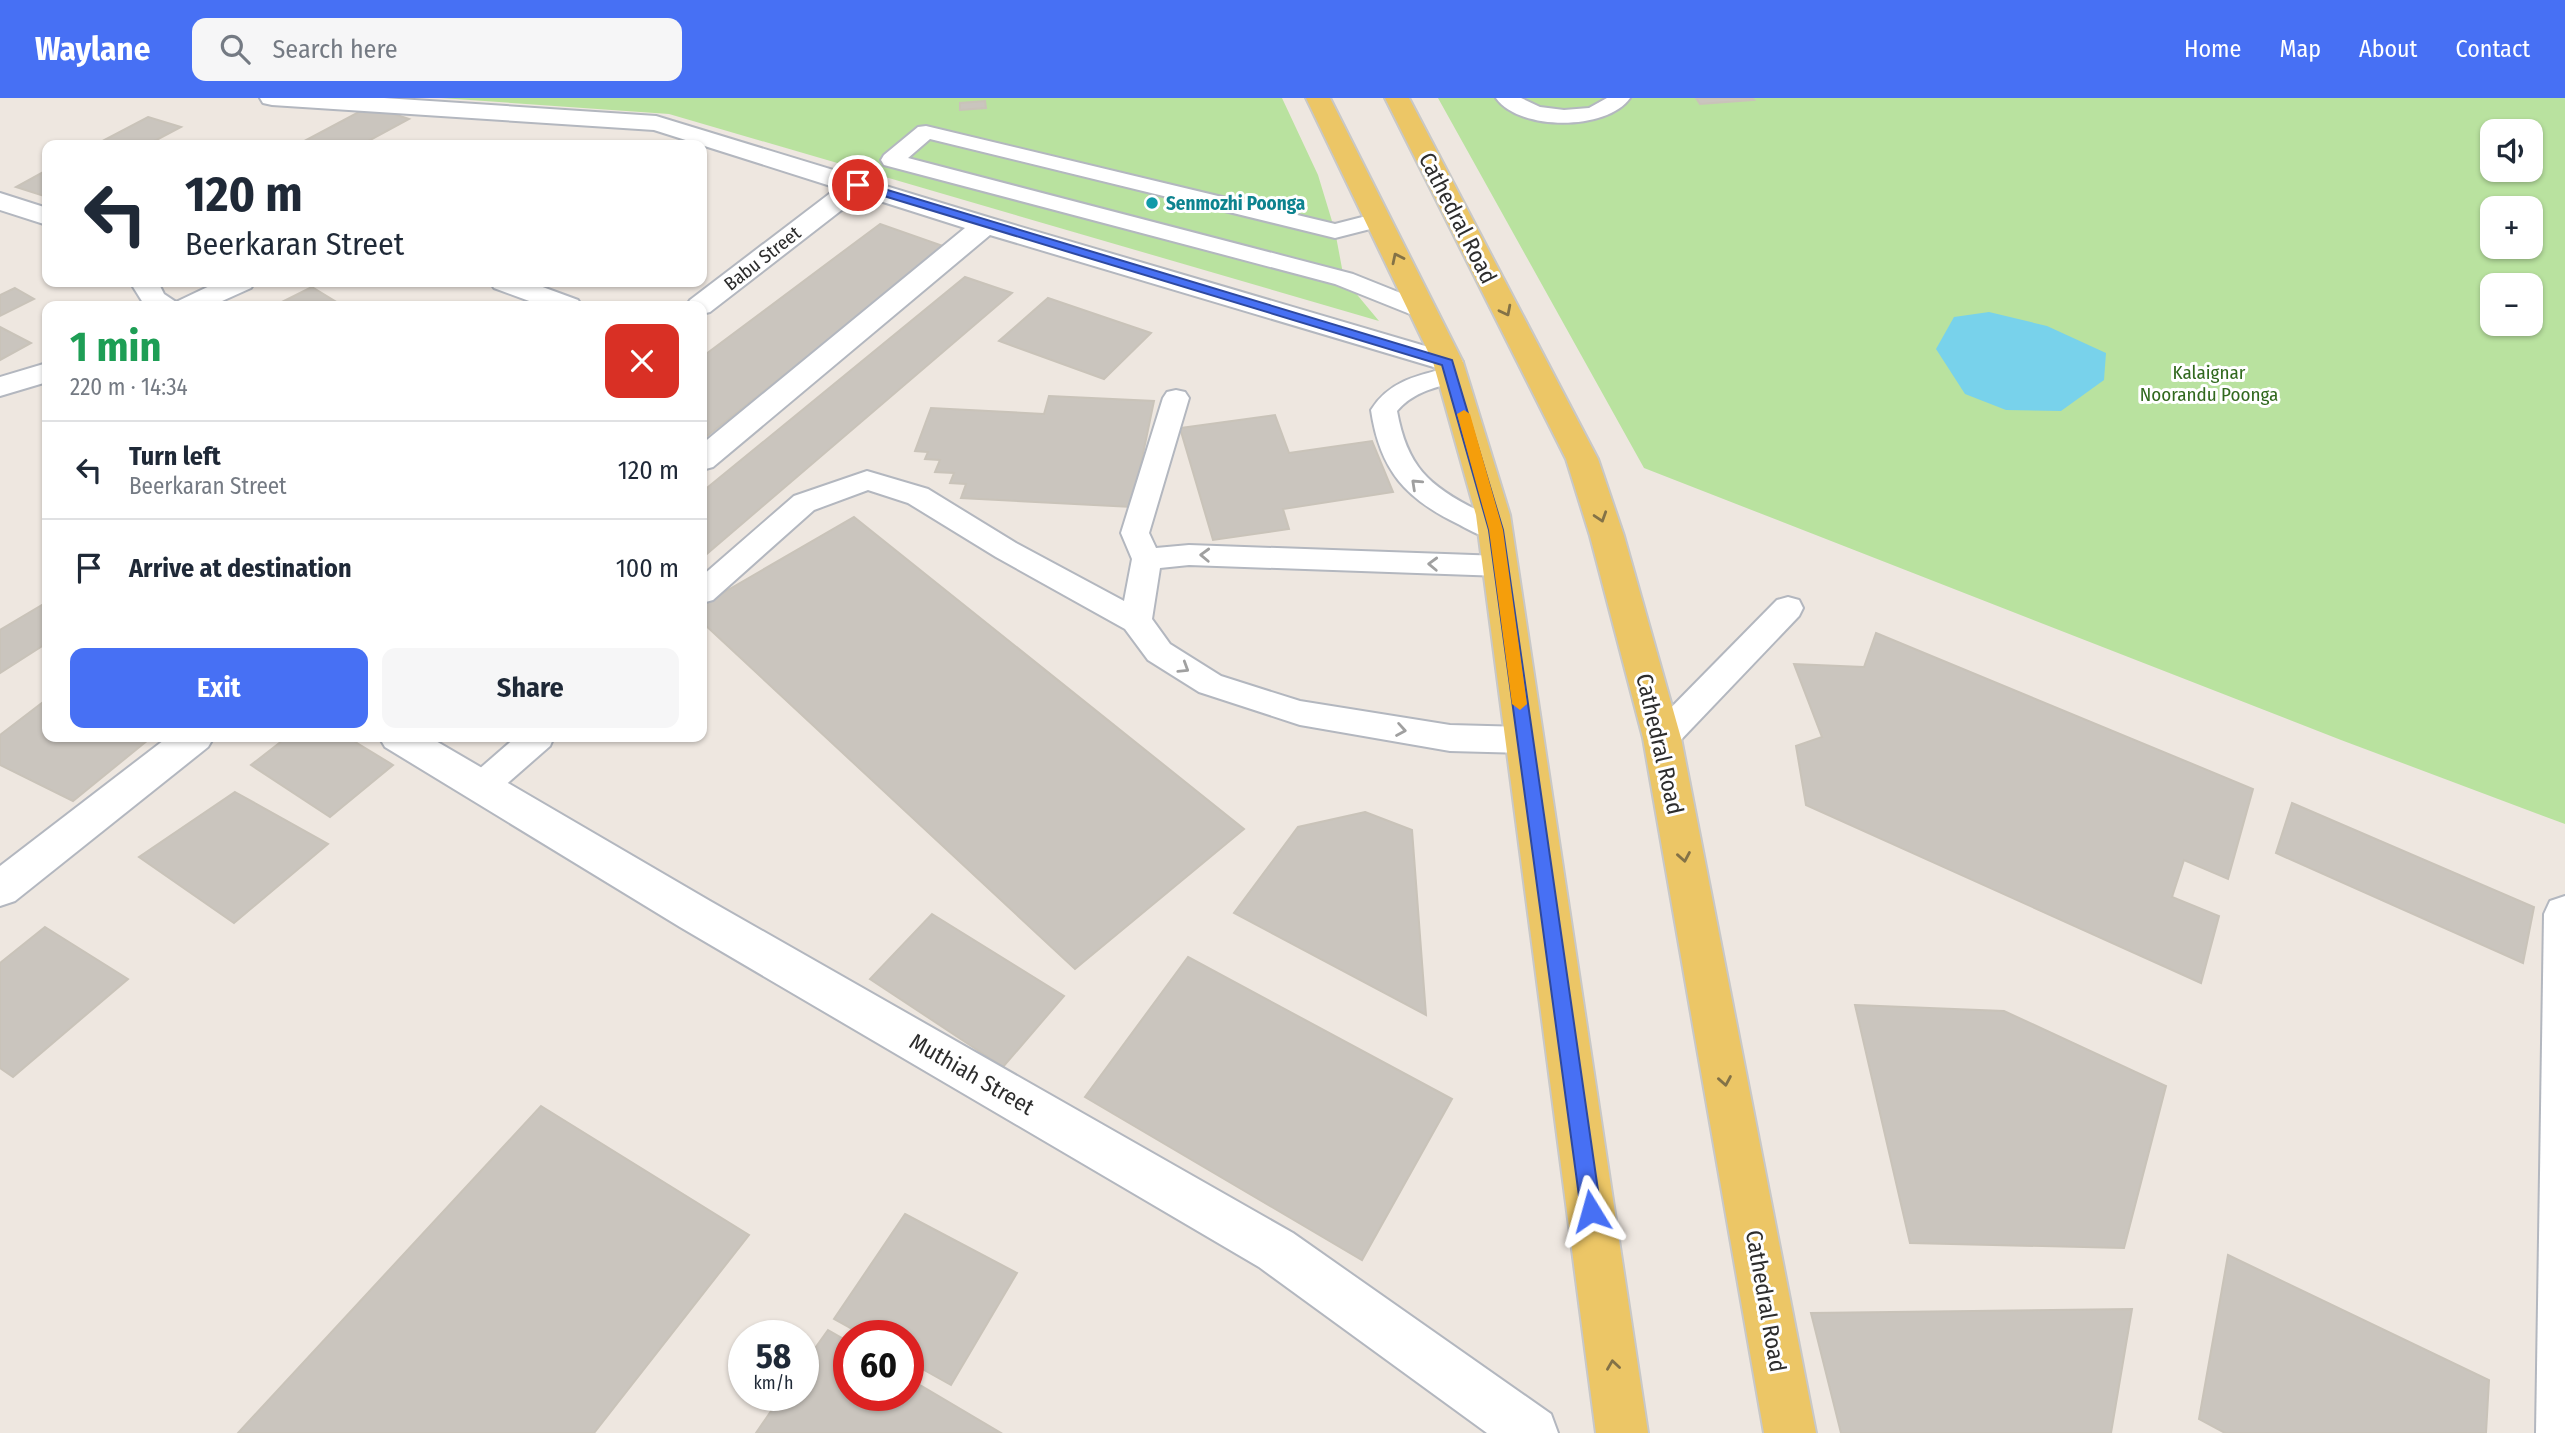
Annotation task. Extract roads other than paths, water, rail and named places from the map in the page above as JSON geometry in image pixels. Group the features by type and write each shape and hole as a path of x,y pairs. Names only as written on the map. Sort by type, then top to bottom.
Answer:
{"main road":[{"path":"1318,98 1450,369 1499,548 1622,1433"},
{"name":"Cathedral Road","path":"1396,98 1582,460 1607,536 1662,738 1790,1433"}],"street":[{"path":"271,98 656,123 1450,369"},
{"name":"Babu Street","path":"707,301 858,185"},
{"path":"0,201 42,215"},
{"path":"707,456 985,225"},
{"path":"147,287 156,301"},
{"path":"199,301 230,287"},
{"path":"517,287 555,301"},
{"path":"0,387 42,374"},
{"path":"0,889 189,742"},
{"name":"Muthiah Street","path":"407,742 695,914 1276,1250 1532,1433"},
{"path":"2562,1433 2565,914"}],"lane":[{"path":"1506,98 1522,108 1561,116 1599,112 1612,106 1620,98"},
{"path":"1378,220 1335,231 926,132 892,160 1344,279 1424,311"},
{"path":"1450,369 1411,385 1392,398 1384,410 1390,446 1413,484 1499,548"},
{"path":"1136,621 1147,559 1135,533 1176,398"},
{"path":"707,588 804,503 867,480 918,496 1006,550 1136,621 1159,652 1210,684 1300,713 1450,738 1525,740"},
{"path":"1147,559 1189,555 1499,548"},
{"path":"1662,738 1788,608"},
{"path":"482,786 532,742"}],"water":[{"path":"1989,312 2047,326 2106,353 2104,380 2061,411 2006,410 1965,394 1936,349 1954,317"}],"place":[{"name":"Senmozhi Poonga","path":"1152,203"}],"park label":[{"name":"Kalaignar Noorandu Poonga","path":"2209,383"}]}
